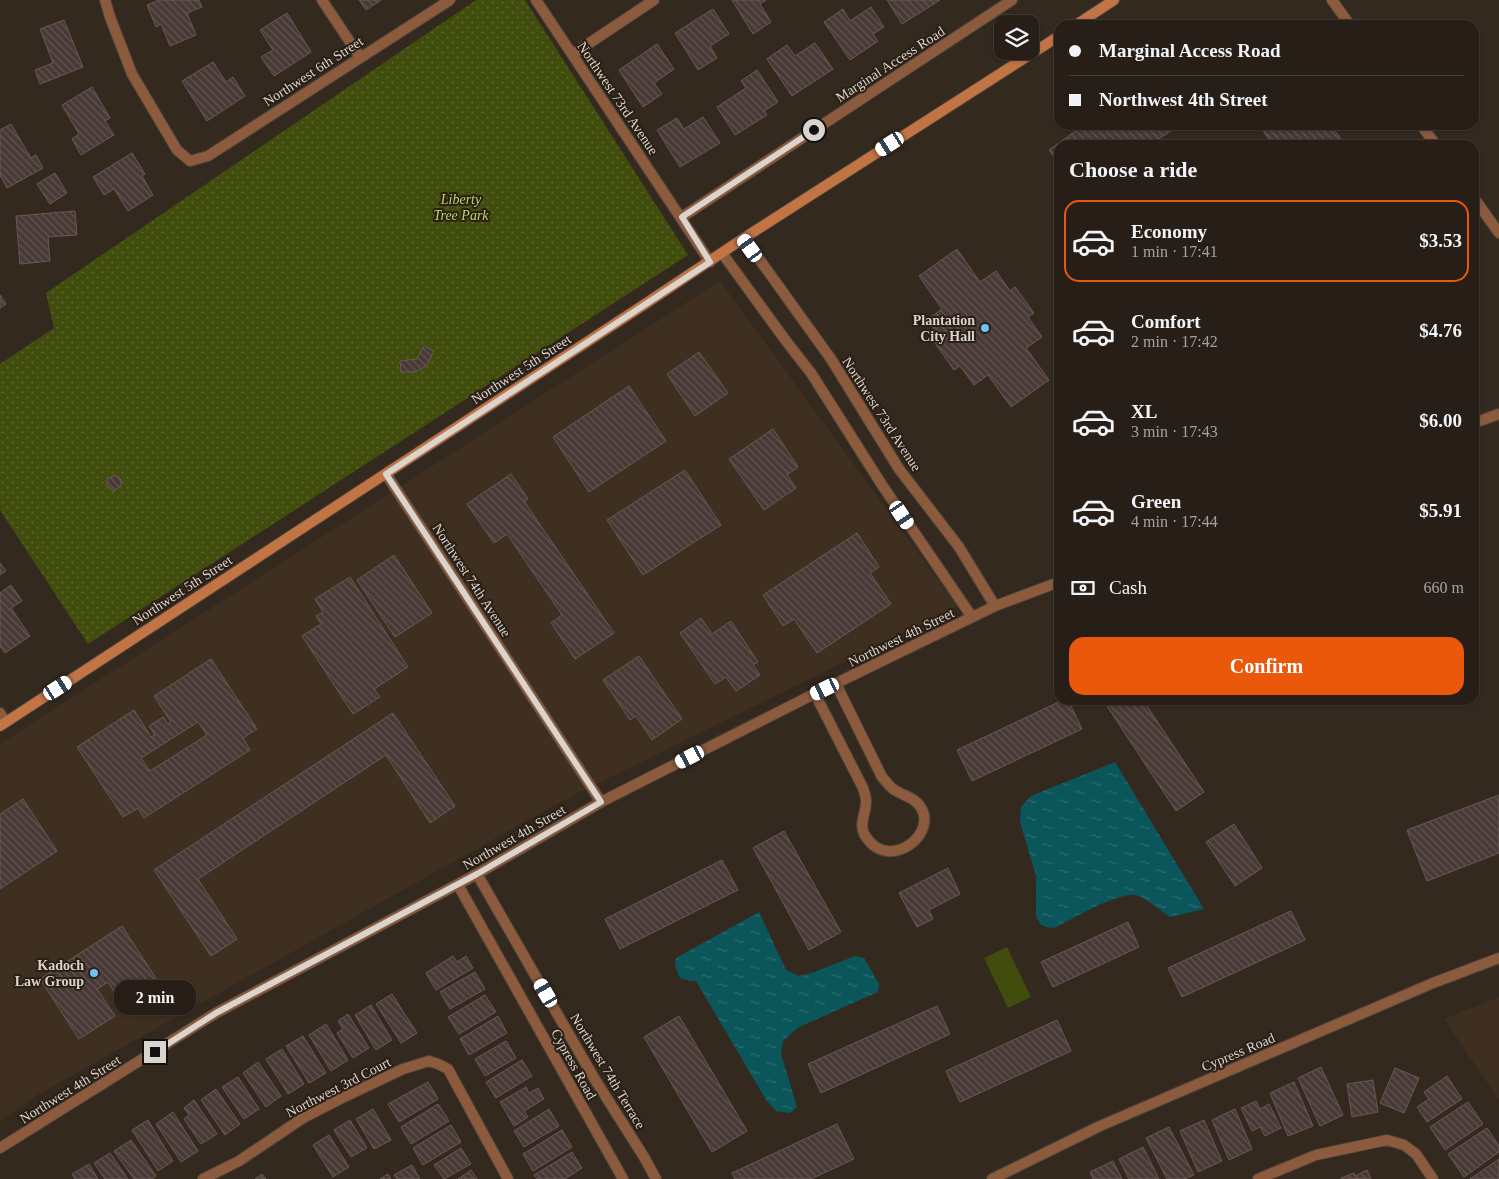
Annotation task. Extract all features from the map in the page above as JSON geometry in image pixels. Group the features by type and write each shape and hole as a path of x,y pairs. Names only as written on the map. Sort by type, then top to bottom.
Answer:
{"street":[{"name":"Northwest 6th Street","path":"105,0 132,74 177,150 190,161 208,156 450,0"},
{"path":"322,0 360,57"},
{"name":"Northwest 73rd Avenue","path":"536,0 682,217 710,262"},
{"path":"573,54 654,0"},
{"name":"Marginal Access Road","path":"682,217 1012,0"},
{"path":"1084,20 1114,0"},
{"path":"1332,0 1346,20"},
{"name":"Northwest 5th Street","path":"2,721 386,474 744,238 1054,39"},
{"path":"1479,205 1499,234"},
{"name":"Northwest 73rd Avenue","path":"744,238 831,359 899,469 959,547 995,606"},
{"path":"722,253 810,373 882,485 972,618"},
{"path":"1479,422 1499,414"},
{"name":"Northwest 74th Avenue","path":"386,474 601,802"},
{"name":"Northwest 4th Street","path":"0,1148 216,1013 458,885 601,802 995,606 1054,584"},
{"path":"815,694 863,788 866,799 862,828 866,836 873,845 884,851 896,852 904,849 918,837 923,826 925,814 918,803 893,788 882,778 836,684"},
{"name":"Northwest 74th Terrace","path":"477,874 594,1078 656,1179"},
{"name":"Cypress Road","path":"458,885 623,1179"},
{"name":"Cypress Road","path":"992,1179 1100,1126 1433,983 1499,958"},
{"name":"Northwest 3rd Court","path":"203,1179 238,1161 303,1118 403,1069 428,1061 448,1069 508,1179"},
{"path":"1258,1179 1316,1155 1387,1140 1404,1145 1416,1154 1433,1179"}],"shaded area":[{"path":"720,281 957,606 558,803 39,1094 0,1121 0,744"},
{"path":"1499,997 1499,1100 1444,1019"}],"green space":[{"name":"Liberty Tree Park","path":"476,0 525,0 688,255 88,644 0,510 0,364 54,328 46,293"},
{"path":"1007,947 1031,997 1008,1008 984,958"}],"water":[{"path":"1115,762 1204,909 1170,917 1138,896 1125,896 1115,898 1054,928 1046,927 1040,924 1036,916 1036,876 1020,822 1021,807 1031,796"},
{"path":"759,912 786,970 799,976 812,973 855,956 864,958 879,984 878,992 799,1027 783,1041 781,1054 797,1107 790,1113 776,1111 766,1100 696,981 680,978 675,966 676,958"}],"building":[{"path":"159,0 199,0 202,7 187,13 196,35 170,46 161,24 156,27 147,5"},
{"path":"359,0 381,0 366,10"},
{"path":"732,0 766,0 760,4 771,22 753,34"},
{"path":"887,0 940,0 902,24"},
{"path":"871,7 884,27 873,34 878,41 850,60 824,22 843,9 850,21"},
{"path":"713,9 729,34 710,46 717,58 698,70 675,33"},
{"path":"287,13 311,52 274,76 261,57 273,50 260,30"},
{"path":"64,20 83,67 40,84 35,70 53,63 40,29"},
{"path":"815,43 833,69 792,96 767,59 787,45 795,56"},
{"path":"657,44 674,69 654,83 662,94 643,107 619,70"},
{"path":"213,62 226,82 233,77 245,96 207,121 182,81"},
{"path":"757,70 778,102 764,111 767,115 735,135 717,107 746,88 741,81"},
{"path":"92,87 110,118 105,121 114,135 81,155 72,139 79,134 62,105"},
{"path":"703,117 720,143 680,167 657,130 677,118 684,129"},
{"path":"11,124 31,158 36,155 43,168 7,188 0,175 0,130"},
{"path":"1077,130 1172,130 1157,140 1063,140"},
{"path":"1262,130 1334,130 1342,140 1270,140"},
{"path":"1054,146 1054,157 1049,150"},
{"path":"132,153 145,174 142,176 153,195 128,211 114,189 104,195 93,177"},
{"path":"55,173 67,193 50,204 37,184"},
{"path":"75,211 77,235 48,237 50,261 20,264 16,216"},
{"name":"Plantation City Hall","path":"957,249 980,282 996,271 1010,291 1015,287 1034,313 1028,317 1042,337 1026,348 1049,380 1011,407 988,375 974,385 960,366 954,370 935,343 941,339 927,320 942,309 919,276"},
{"path":"0,295 6,304 0,308"},
{"path":"424,346 434,351 427,365 416,372 401,372 400,361 417,359"},
{"path":"699,352 728,393 695,416 667,374"},
{"path":"629,386 666,441 589,492 553,437"},
{"path":"773,429 798,467 787,475 796,488 764,510 729,459"},
{"path":"685,470 721,525 643,575 607,520"},
{"path":"511,474 528,499 524,501 614,633 575,659 551,623 562,615 507,534 494,543 467,504"},
{"path":"115,475 121,479 121,486 114,491 107,486 107,479"},
{"path":"857,533 879,567 870,573 891,604 817,653 794,619 783,626 763,595"},
{"path":"394,555 432,613 395,637 357,580"},
{"path":"0,563 6,571 0,575"},
{"path":"350,577 408,667 374,689 380,697 353,714 302,636 321,624 316,616 323,612 315,599"},
{"path":"11,585 22,601 11,608 30,636 5,653 0,646 0,593"},
{"path":"701,618 712,634 731,621 758,662 753,665 760,675 736,691 726,677 715,684 680,633"},
{"path":"639,656 682,719 652,740 636,716 630,720 603,680"},
{"path":"211,659 257,729 243,738 250,750 144,818 138,808 123,817 77,747 134,710 151,737 155,735 149,726 163,717 168,724 171,722 154,696","holes":["198,722 207,735 150,771 141,758"]},
{"path":"1054,704 1070,705 1082,729 972,781 957,750"},
{"path":"1106,705 1146,705 1204,792 1176,811"},
{"path":"393,713 455,806 430,823 386,755 198,879 237,939 211,956 154,870"},
{"path":"1499,795 1499,853 1427,881 1407,830"},
{"path":"23,799 57,851 0,889 0,814"},
{"path":"1234,824 1262,868 1235,886 1206,842"},
{"path":"784,831 841,932 809,950 753,848"},
{"path":"722,860 738,890 620,949 605,919"},
{"path":"948,868 960,894 929,910 933,919 917,927 899,893"},
{"path":"1291,911 1305,940 1182,997 1168,968"},
{"path":"1128,922 1139,947 1053,987 1041,962"},
{"path":"122,926 161,986 125,1009 108,982 97,989 115,1016 79,1039 40,979"},
{"path":"453,956 457,962 466,956 473,968 436,990 426,973"},
{"path":"475,972 485,989 450,1009 440,992"},
{"path":"392,994 417,1033 401,1043 376,1004"},
{"path":"485,995 496,1012 459,1034 448,1017"},
{"path":"371,1005 392,1040 376,1050 355,1015"},
{"path":"937,1006 950,1034 821,1093 808,1064"},
{"path":"348,1014 369,1048 353,1058 337,1033 343,1029 338,1021"},
{"path":"498,1016 507,1033 469,1055 460,1039"},
{"path":"679,1016 747,1131 712,1152 644,1037"},
{"path":"1057,1020 1071,1051 960,1102 946,1071"},
{"path":"326,1024 348,1060 331,1071 309,1035"},
{"path":"303,1036 326,1073 309,1083 286,1046"},
{"path":"506,1041 516,1058 485,1076 475,1059"},
{"path":"282,1049 304,1084 288,1094 266,1059"},
{"path":"522,1060 532,1076 496,1098 486,1082"},
{"path":"258,1062 281,1096 266,1107 243,1073"},
{"path":"1321,1067 1343,1115 1320,1126 1298,1078"},
{"path":"1395,1068 1419,1078 1404,1113 1380,1103"},
{"path":"1447,1076 1462,1099 1427,1122 1417,1107 1429,1099 1424,1092"},
{"path":"238,1077 259,1109 244,1119 222,1087"},
{"path":"1373,1080 1378,1112 1352,1117 1347,1084"},
{"path":"428,1082 438,1099 399,1122 388,1104"},
{"path":"1294,1082 1313,1126 1288,1136 1270,1093"},
{"path":"526,1087 529,1093 538,1088 544,1099 524,1111 528,1117 514,1126 500,1102"},
{"path":"216,1089 240,1124 225,1135 201,1100"},
{"path":"194,1100 217,1134 201,1144 184,1119 189,1115 184,1108"},
{"path":"1256,1101 1260,1109 1269,1104 1281,1128 1265,1136 1260,1127 1252,1131 1241,1108"},
{"path":"1468,1102 1483,1124 1445,1150 1430,1127"},
{"path":"438,1104 449,1121 411,1144 401,1127"},
{"path":"373,1109 391,1140 374,1149 356,1119"},
{"path":"549,1109 559,1126 524,1147 514,1131"},
{"path":"1235,1109 1252,1149 1229,1160 1212,1120"},
{"path":"173,1112 198,1151 181,1162 156,1124"},
{"path":"148,1120 173,1161 158,1171 132,1130"},
{"path":"350,1120 367,1148 351,1157 334,1130"},
{"path":"1204,1120 1222,1161 1198,1172 1180,1131"},
{"path":"837,1124 854,1159 811,1179 735,1179 732,1173"},
{"path":"451,1125 461,1142 423,1165 413,1148"},
{"path":"1169,1127 1194,1175 1185,1179 1167,1179 1146,1138"},
{"path":"1487,1128 1499,1146 1499,1152 1464,1177 1448,1154"},
{"path":"562,1130 572,1147 533,1171 523,1154"},
{"path":"329,1135 349,1167 333,1177 313,1145"},
{"path":"131,1140 156,1176 152,1179 134,1179 114,1151"},
{"path":"1143,1147 1159,1179 1129,1179 1119,1159"},
{"path":"461,1148 471,1164 444,1179 434,1165"},
{"path":"572,1152 582,1168 565,1179 537,1179 534,1175"},
{"path":"110,1153 128,1179 105,1179 94,1163"},
{"path":"1499,1159 1499,1179 1470,1179"},
{"path":"1113,1161 1122,1179 1093,1179 1090,1172"},
{"path":"89,1164 98,1179 75,1179 72,1174"},
{"path":"412,1165 420,1179 397,1179 394,1175"},
{"path":"471,1170 477,1179 458,1179"},
{"path":"1367,1170 1371,1179 1341,1178 1354,1173 1355,1176"},
{"path":"262,1174 266,1179 255,1179"},
{"path":"388,1174 391,1179 380,1179"}],"place":[{"name":"Plantation City Hall","path":"985,328"},
{"name":"Kadoch Law Group","path":"94,973"}],"route":[{"path":"155,1052 216,1013 477,874 601,802 386,474 710,262 682,217 814,130"}]}
